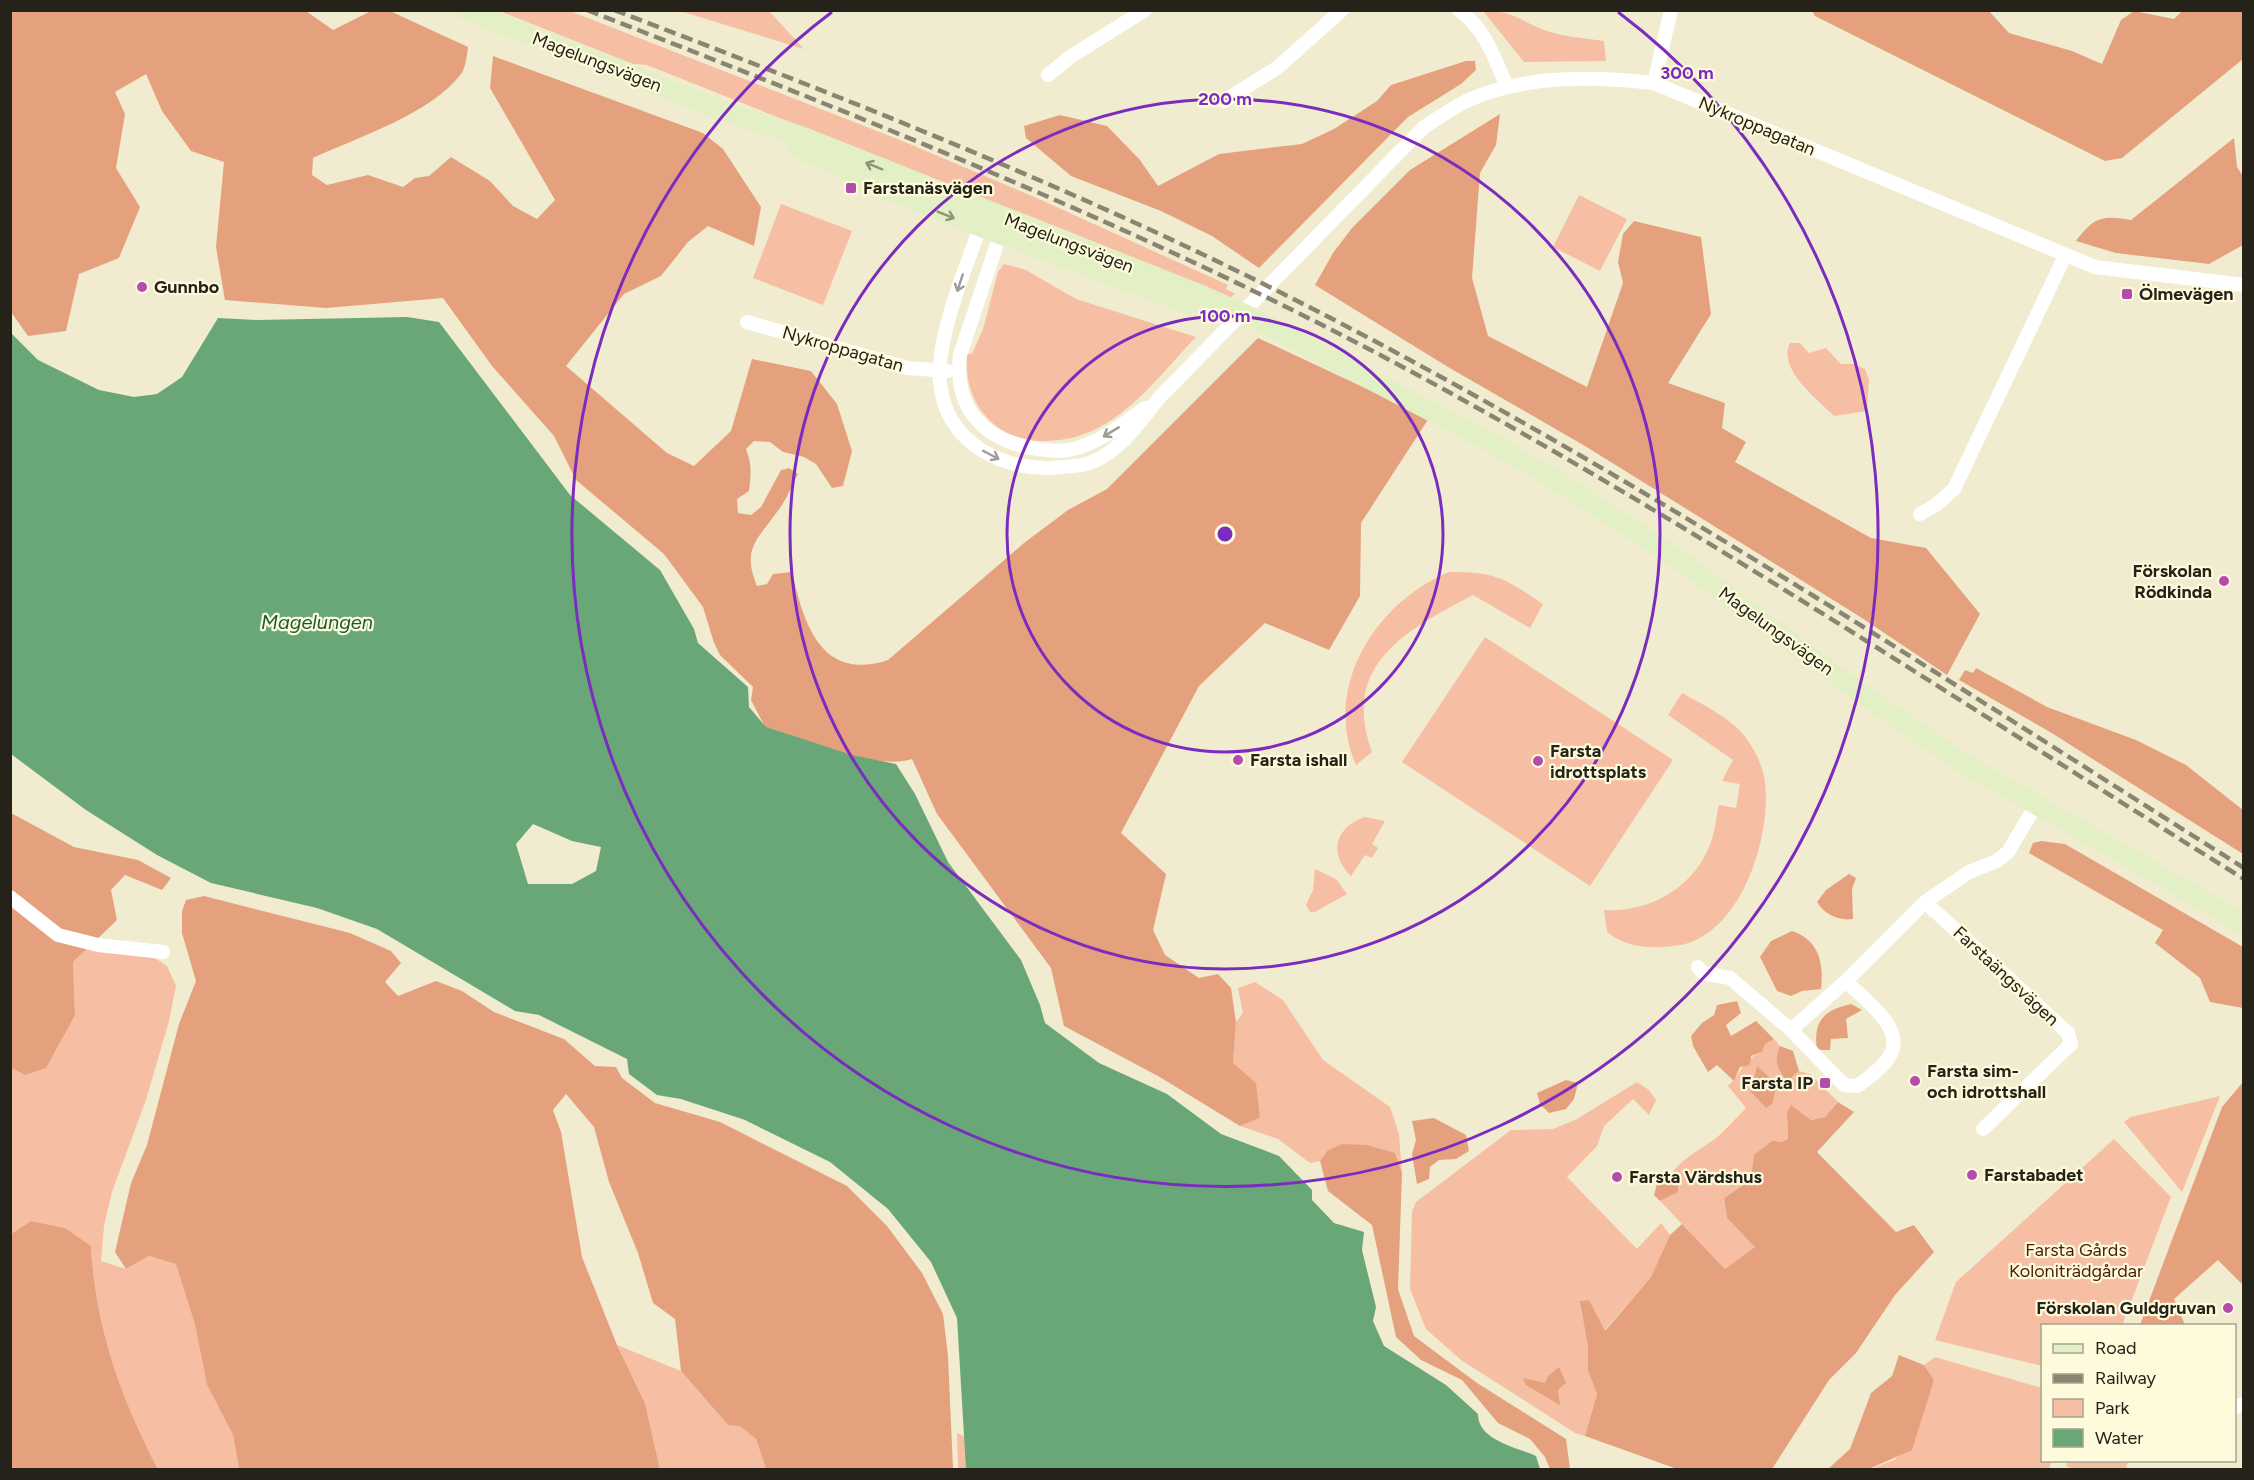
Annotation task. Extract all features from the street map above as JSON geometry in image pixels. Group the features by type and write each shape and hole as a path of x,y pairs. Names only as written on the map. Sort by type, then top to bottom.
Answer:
{"main road":[{"name":"Magelungsvägen","path":"465,10 729,113 801,136 983,220 1199,294 1254,318 1482,438 1618,519 1901,721 2036,805 2244,924"}],"street":[{"path":"1048,75 1070,57 1145,10"},
{"path":"1224,101 1277,68 1342,10"},
{"path":"1459,10 1472,20 1483,35 1507,87"},
{"path":"1654,83 1671,10"},
{"name":"Nykroppagatan","path":"983,220 959,287 940,370 942,397 950,420 968,441 1004,461 1047,469 1088,464 1123,443 1159,398 1305,246 1424,128 1469,100 1507,87 1576,79 1612,78 1654,83 2095,267 2120,272 2244,285"},
{"name":"Nykroppagatan","path":"1003,227 960,355 958,372 958,380 970,412 982,426 1002,439 1048,450 1069,450 1097,440 1159,398"},
{"path":"1920,514 1936,505 1954,489 2065,256"},
{"name":"Nykroppagatan","path":"747,322 908,368 958,372"},
{"path":"1791,1030 1846,981 1925,902 1967,873 1997,861 2008,852 2036,805"},
{"path":"10,897 58,935 98,945 163,952"},
{"name":"Farstaängsvägen","path":"1925,902 2068,1033 2071,1044 1983,1129"},
{"path":"1698,967 1703,973 1730,978 1791,1030 1844,1085 1857,1086 1890,1057 1895,1040 1889,1025 1846,981"}],"green space":[{"path":"499,11 570,11 900,140 1039,199 1228,285 1226,289 1235,294 1230,298 647,65 633,64"},
{"path":"680,11 769,11 804,49"},
{"path":"1483,11 1515,16 1544,30 1559,34 1604,41 1606,61 1524,62"},
{"path":"1579,195 1627,219 1600,271 1553,247"},
{"path":"781,204 852,231 823,305 753,278"},
{"path":"1004,264 1026,270 1076,299 1196,337 1147,390 1111,421 1090,432 1068,439 1043,441 1012,435 1001,430 981,411 972,394 967,375 967,354 972,354 983,329 998,272"},
{"path":"1790,343 1800,343 1809,353 1826,348 1841,364 1854,364 1865,369 1869,380 1867,411 1834,416 1809,392 1794,373 1787,353"},
{"path":"1449,572 1478,573 1499,578 1543,604 1530,628 1473,595 1425,622 1404,637 1386,654 1372,673 1365,695 1364,721 1372,752 1356,765 1347,736 1346,706 1351,678 1362,650 1399,604 1423,586"},
{"name":"Farsta idrottsplats","path":"1485,637 1673,760 1590,886 1402,762"},
{"path":"1682,693 1729,721 1751,745 1764,778 1766,803 1764,825 1752,871 1742,892 1730,912 1715,927 1698,939 1685,944 1663,947 1640,946 1626,943 1607,932 1604,910 1621,910 1654,902 1682,884 1704,858 1712,838 1719,805 1736,808 1740,784 1722,781 1733,760 1668,715"},
{"path":"1365,817 1385,821 1372,844 1378,848 1372,858 1365,855 1351,876 1339,859 1338,842 1347,827"},
{"path":"1315,869 1336,879 1347,894 1315,912 1310,912 1306,905 1313,890"},
{"path":"87,948 149,954 167,966 176,986 169,1021 146,1100 112,1192 104,1226 101,1261 126,1269 149,1256 176,1263 195,1325 207,1385 233,1435 239,1469 158,1469 132,1416 112,1362 98,1306 91,1247 65,1228 31,1221 11,1234 11,1068 25,1075 60,1038 75,1015 73,962"},
{"path":"1255,982 1283,1000 1323,1060 1390,1107 1399,1134 1402,1173 1395,1153 1327,1151 1320,1161 1310,1163 1278,1139 1240,1126 1260,1118 1233,1063 1236,1022 1243,1013 1238,988"},
{"path":"1774,1039 1780,1046 1777,1053 1787,1081 1799,1071 1810,1074 1838,1102 1825,1117 1810,1120 1801,1112 1787,1112 1788,1139 1781,1142 1752,1180 1724,1198 1727,1218 1756,1247 1725,1269 1660,1201 1678,1192 1678,1183 1670,1175 1675,1169 1715,1139 1746,1108 1728,1086 1750,1059 1762,1052 1764,1044"},
{"path":"1637,1082 1649,1090 1656,1100 1649,1115 1633,1099 1604,1126 1597,1146 1567,1177 1637,1249 1661,1223 1670,1235 1651,1277 1604,1331 1589,1300 1581,1301 1588,1347 1588,1371 1597,1394 1585,1436 1575,1433 1461,1360 1426,1329 1410,1289 1412,1212 1416,1202 1511,1130 1553,1129 1577,1119"},
{"path":"2220,1096 2182,1192 2124,1122 2131,1117"},
{"name":"Farsta Gårds Koloniträdgårdar","path":"2114,1139 2171,1197 2123,1323 2041,1324 2041,1366 1935,1340 1956,1282"},
{"path":"617,1345 681,1371 728,1425 740,1425 756,1439 766,1469 660,1469 645,1403"},
{"path":"1935,1357 2041,1388 2041,1462 2052,1462 2049,1469 1869,1470 1896,1459 1934,1380 1924,1365"},
{"path":"957,1433 1038,1469 958,1469"},
{"path":"2067,1462 2128,1462 2126,1470 2073,1469 2066,1466"}],"shaded area":[{"path":"11,11 306,11 333,30 371,11 390,11 468,47 461,74 432,101 393,123 313,158 312,175 327,185 368,175 403,187 415,178 429,176 451,157 490,181 513,206 537,219 555,200 490,88 493,56 703,133 723,149 761,207 754,246 708,226 688,242 661,276 624,294 566,366 667,453 694,466 731,431 752,359 811,371 837,404 852,451 843,486 832,488 816,464 804,457 783,452 770,442 754,441 746,449 750,470 749,491 737,499 738,513 751,515 761,507 781,470 789,468 798,474 783,503 757,538 751,554 753,573 757,586 767,584 773,574 792,572 803,611 819,644 831,656 846,663 865,665 888,660 1024,543 1068,510 1107,489 1258,338 1429,418 1361,523 1360,596 1329,650 1265,623 1199,686 1121,833 1166,874 1153,930 1165,955 1199,978 1218,974 1231,988 1236,1022 1233,1063 1256,1083 1260,1118 1240,1126 1158,1076 1064,1026 1051,968 937,814 912,759 897,762 860,757 819,746 765,727 751,700 753,687 720,655 703,607 664,554 576,480 554,436 492,366 443,298 326,308 225,300 216,247 224,162 191,151 162,111 146,74 115,92 125,114 116,168 140,207 119,258 79,274 66,331 28,336 11,312"},
{"path":"1812,11 1989,11 2009,33 2072,51 2102,64 2121,20 2134,11 2174,19 2182,11 2243,11 2243,59 2122,158 2105,161 1815,16"},
{"path":"1466,61 1475,61 1476,70 1461,84 1408,117 1259,268 1212,236 1161,211 1071,176 1026,138 1024,126 1060,115 1107,126 1140,160 1158,186 1219,154 1302,144 1334,129 1377,101 1391,85"},
{"path":"1500,114 1496,145 1480,173 1472,278 1488,336 1587,387 1623,283 1618,262 1623,234 1634,221 1701,237 1711,314 1668,383 1725,403 1722,428 1746,442 1735,462 1871,538 1926,548 1980,614 1947,675 1862,618 1585,446 1448,367 1315,285 1333,253 1352,228 1410,170"},
{"path":"2234,138 2237,167 2243,176 2243,245 2209,264 2116,253 2076,241 2088,227 2099,220 2113,218 2131,220"},
{"path":"1976,668 2047,707 2136,740 2186,765 2243,810 2243,854 2050,732 1959,680 1965,670 1973,673"},
{"path":"11,813 74,847 138,860 171,878 162,890 125,875 111,890 117,920 73,962 75,1015 46,1068 25,1075 11,1068"},
{"path":"2041,841 2065,844 2243,947 2243,1008 2210,1002 2200,978 2155,943 2163,930 2029,853 2033,843"},
{"path":"1849,874 1856,878 1852,889 1853,919 1843,919 1828,914 1817,902 1826,890"},
{"path":"204,896 350,933 391,951 401,963 385,982 398,996 436,981 462,991 494,1012 564,1039 595,1066 616,1067 622,1078 655,1103 720,1122 847,1186 887,1226 922,1273 943,1314 948,1356 953,1469 766,1469 756,1439 740,1426 728,1425 681,1371 675,1319 653,1303 638,1253 609,1182 594,1127 566,1094 553,1110 561,1132 582,1257 617,1345 645,1403 660,1469 239,1469 233,1435 207,1385 195,1325 176,1264 149,1256 126,1269 115,1252 131,1183 147,1145 179,1024 196,981 182,933 182,911 186,900"},
{"path":"1792,931 1814,946 1822,970 1822,979 1821,989 1802,991 1791,996 1777,991 1760,957 1771,941"},
{"path":"1737,1001 1741,1013 1726,1025 1731,1036 1756,1021 1774,1039 1765,1044 1762,1052 1751,1056 1750,1065 1740,1067 1734,1081 1717,1065 1708,1072 1693,1046 1691,1036 1702,1023 1714,1015 1717,1005"},
{"path":"1851,1004 1862,1010 1846,1019 1848,1038 1831,1039 1830,1050 1817,1050 1817,1032 1822,1019 1833,1010"},
{"path":"1780,1046 1793,1051 1799,1071 1787,1081 1777,1065"},
{"path":"1757,1066 1777,1085 1772,1104 1766,1108 1751,1092"},
{"path":"1566,1080 1578,1083 1574,1099 1566,1109 1549,1113 1540,1104 1537,1093"},
{"path":"2243,1082 2243,1285 2218,1260 2174,1299 2185,1324 2140,1324 2222,1107"},
{"path":"1838,1102 1854,1112 1817,1152 1896,1232 1914,1225 1934,1252 1895,1295 1856,1353 1829,1380 1772,1469 1677,1469 1585,1436 1597,1394 1588,1371 1588,1347 1580,1301 1589,1300 1605,1331 1651,1277 1670,1235 1682,1224 1725,1269 1755,1247 1727,1218 1724,1198 1751,1180 1754,1155 1772,1141 1781,1142 1788,1139 1787,1112 1791,1105 1811,1120 1825,1117"},
{"path":"1434,1118 1466,1135 1469,1151 1456,1159 1439,1160 1430,1167 1429,1179 1417,1184 1412,1154 1416,1140 1412,1121"},
{"path":"1342,1144 1367,1145 1395,1153 1402,1173 1398,1289 1414,1336 1477,1383 1566,1439 1570,1469 1550,1469 1545,1457 1530,1439 1498,1423 1462,1380 1421,1360 1396,1337 1372,1225 1328,1191 1320,1161 1327,1151"},
{"path":"1670,1175 1678,1183 1678,1192 1660,1201 1654,1195 1657,1184"},
{"path":"31,1221 65,1228 91,1246 98,1305 112,1362 132,1416 158,1469 11,1469 11,1234"},
{"path":"1899,1355 1924,1365 1934,1380 1912,1450 1869,1469 1828,1469 1850,1449 1871,1393 1892,1376"},
{"path":"1559,1367 1566,1383 1558,1390 1560,1405 1526,1385 1523,1378 1545,1383 1548,1376"}],"water":[{"name":"Magelungen","path":"407,317 439,322 570,495 660,570 694,629 698,643 748,687 749,707 766,727 852,755 896,764 915,794 948,862 1021,960 1045,1023 1099,1063 1167,1094 1221,1134 1279,1156 1312,1190 1312,1200 1334,1223 1364,1232 1362,1250 1376,1307 1373,1321 1384,1346 1446,1385 1478,1414 1484,1431 1500,1442 1536,1456 1540,1469 966,1469 957,1318 931,1262 888,1209 830,1162 745,1120 681,1099 657,1095 629,1074 627,1059 539,1015 515,1011 377,929 317,908 211,883 157,855 86,810 11,754 11,333 38,360 99,390 134,397 157,394 182,377 218,318 258,320","holes":["533,824 572,841 601,847 596,871 572,884 528,884 516,844"]}],"railway":[{"path":"587,10 1011,181 1116,227 1322,325 1423,378 1632,497 1837,622 2244,879"},
{"path":"614,10 791,78 1055,187 1228,267 1433,372 1668,507 1900,650 2244,868"}],"place":[{"name":"Farstanäsvägen","path":"851,188"},
{"name":"Gunnbo","path":"142,287"},
{"name":"Ölmevägen","path":"2127,294"},
{"name":"Förskolan Rödkinda","path":"2224,581"},
{"name":"Farsta ishall","path":"1238,760"},
{"name":"Farsta idrottsplats","path":"1538,761"},
{"name":"Farsta sim- och idrottshall","path":"1915,1081"},
{"name":"Farsta IP","path":"1825,1083"},
{"name":"Farstabadet","path":"1972,1175"},
{"name":"Farsta Värdshus","path":"1617,1177"},
{"name":"Förskolan Guldgruvan","path":"2228,1308"}]}
